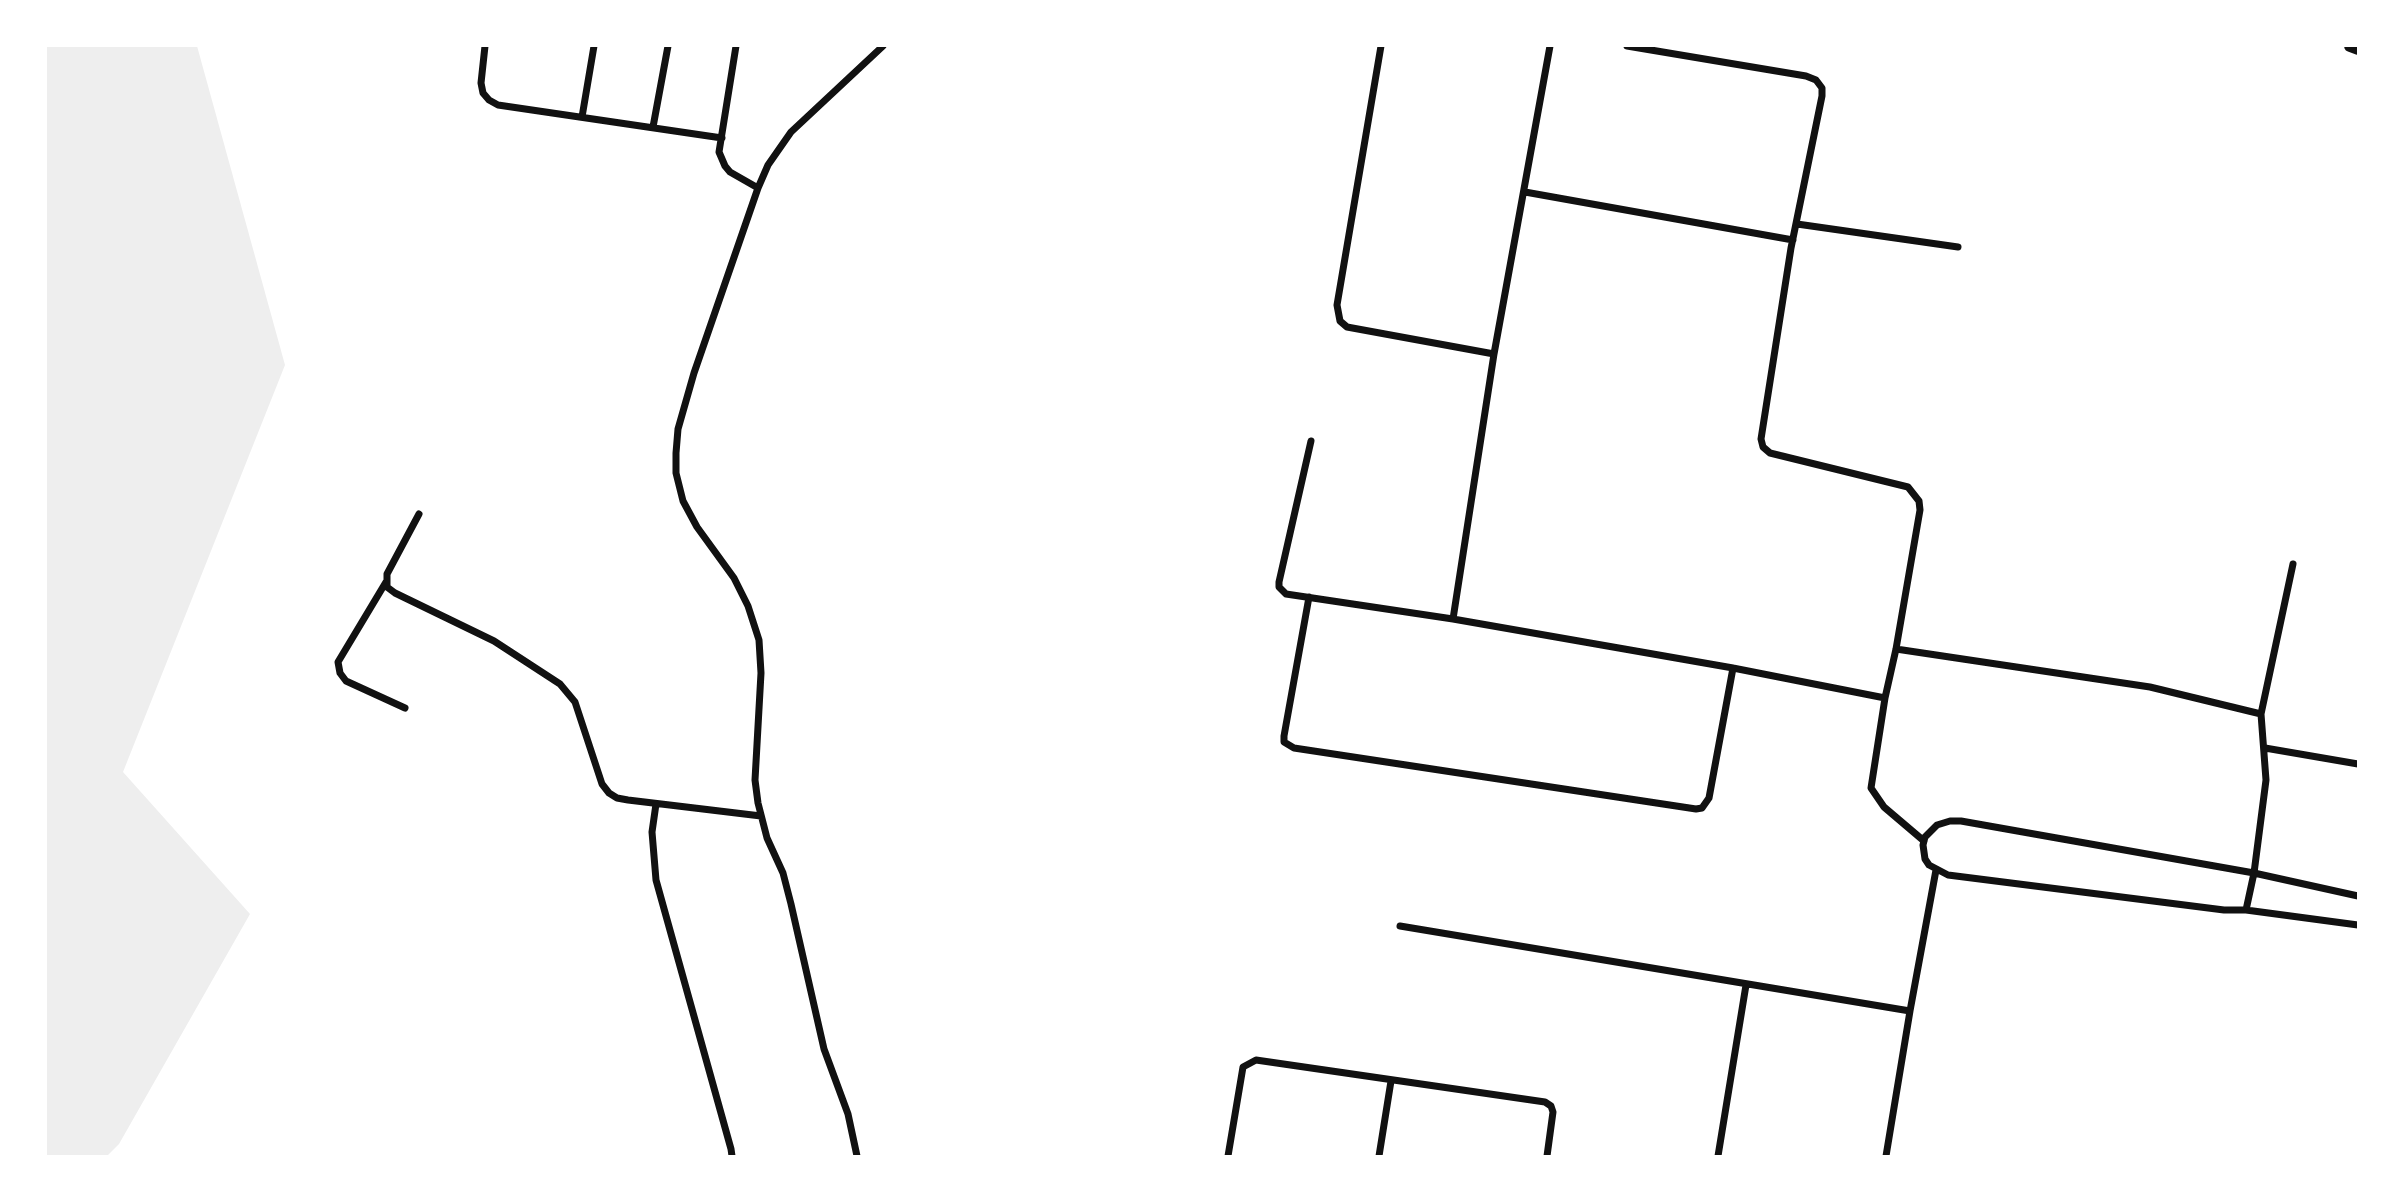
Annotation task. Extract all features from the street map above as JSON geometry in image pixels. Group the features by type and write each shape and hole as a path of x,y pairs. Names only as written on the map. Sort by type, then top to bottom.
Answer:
{"street":[{"path":"485,46 481,83 483,93 498,105 722,138"},
{"path":"582,117 594,46"},
{"path":"653,127 668,46"},
{"path":"736,46 719,152 725,166 758,188"},
{"path":"857,1157 848,1114 824,1049 791,904 761,816 755,780 761,673 760,640 734,578 697,527 683,500 676,473 676,453 678,429 694,373 768,165 791,132 883,46"},
{"path":"1381,46 1337,305 1340,321 1347,327 1494,354"},
{"path":"1453,620 1494,354 1550,46"},
{"path":"1627,46 1806,76 1816,80 1822,88 1793,240 1761,439 1763,447 1770,453 1909,487 1919,501 1920,510 1871,788 1884,807 1924,841"},
{"path":"2350,46 2358,49"},
{"path":"1525,192 1793,240"},
{"path":"1797,224 1958,247"},
{"path":"1311,441 1279,582 1281,591 1286,594 1732,668 1885,698"},
{"path":"405,708 346,681 340,673 338,662 386,582 419,514"},
{"path":"2246,909 2254,873 2266,780 2261,714 2293,564"},
{"path":"386,582 387,587 395,593 494,641 560,684 575,702 602,784 617,798 761,816"},
{"path":"1310,597 1284,736 1284,742 1294,748 1696,809 1706,805 1709,799 1732,668"},
{"path":"1896,649 2150,687 2261,714"},
{"path":"2265,748 2358,764"},
{"path":"656,804 652,832 656,880 732,1149 732,1157"},
{"path":"2358,896 2254,873 1961,821 1937,825 1930,830 1924,841 1925,859 1936,870 1948,875 2224,910 2246,909 2358,925"},
{"path":"1886,1157 1936,870"},
{"path":"1400,926 1910,1011"},
{"path":"1718,1157 1746,985"},
{"path":"1228,1157 1243,1067 1256,1060 1545,1102 1551,1106 1553,1112 1547,1157"},
{"path":"1379,1157 1391,1081"}],"shaded area":[{"path":"46,46 197,46 285,365 123,772 250,914 119,1144 107,1156 46,1156"}]}
